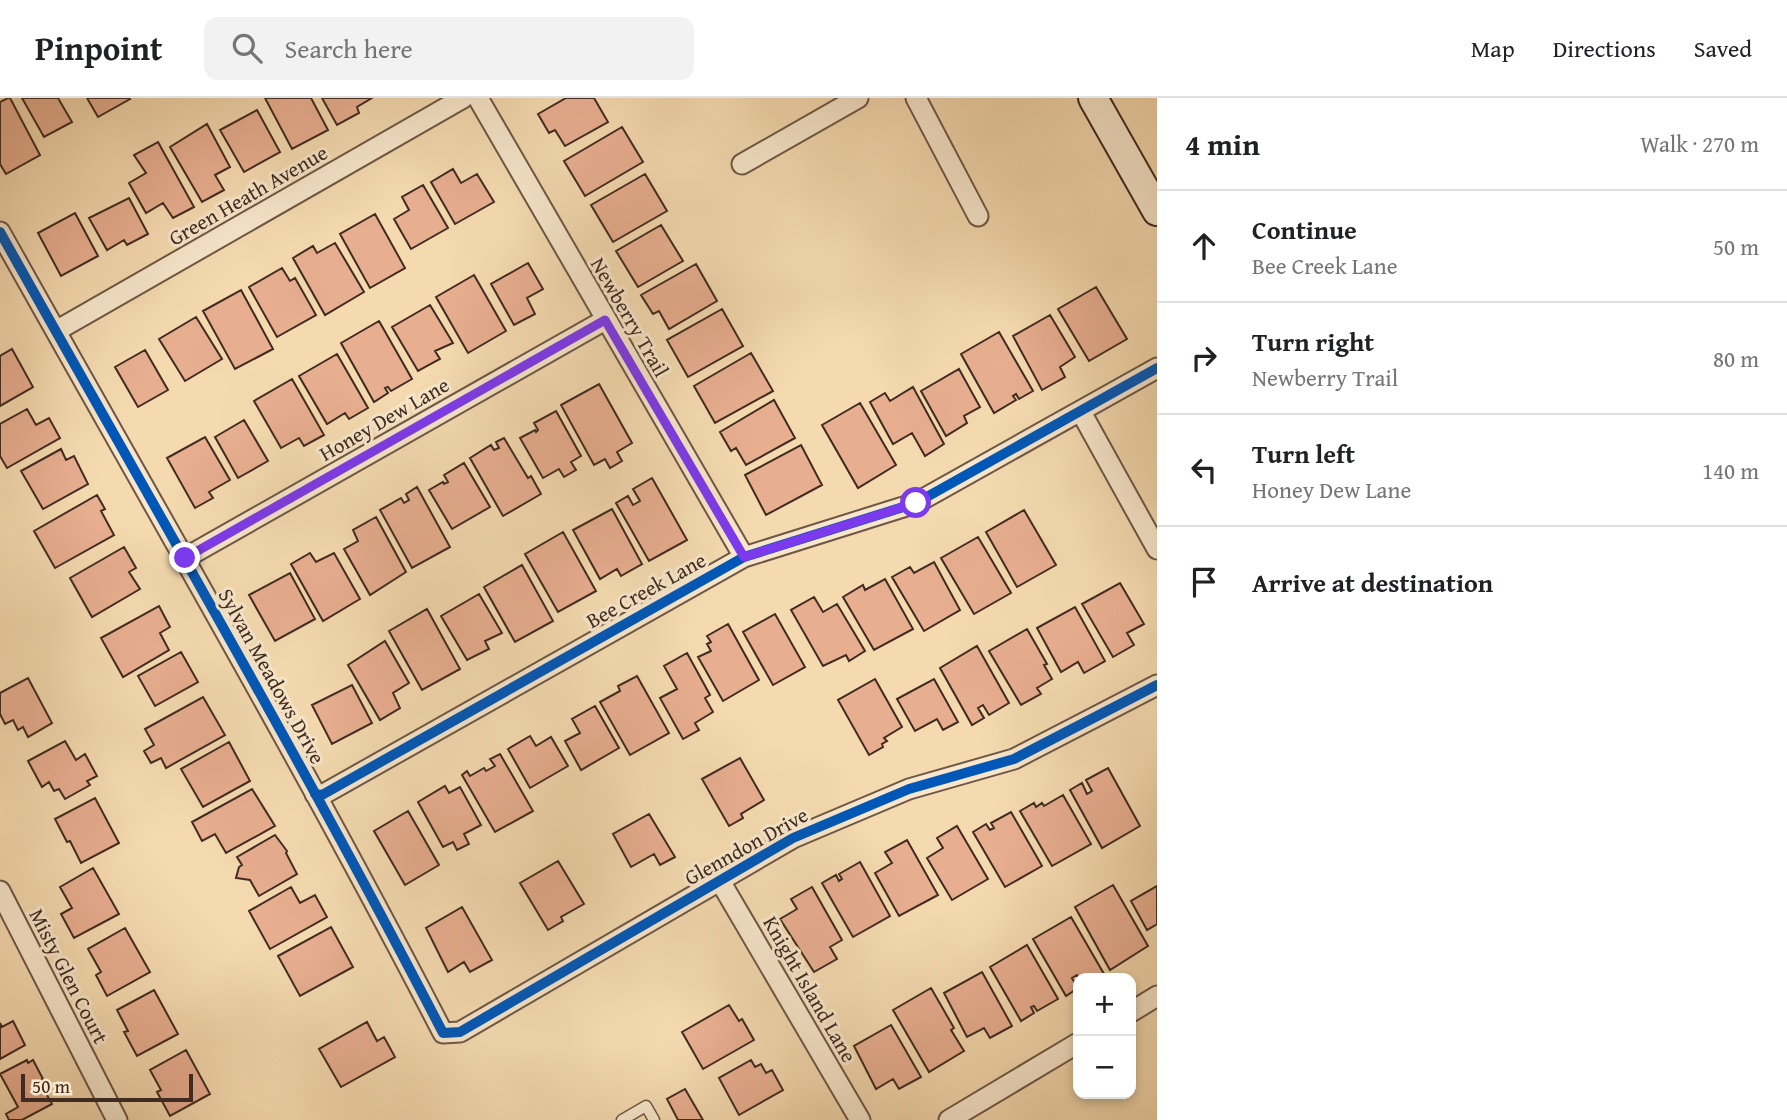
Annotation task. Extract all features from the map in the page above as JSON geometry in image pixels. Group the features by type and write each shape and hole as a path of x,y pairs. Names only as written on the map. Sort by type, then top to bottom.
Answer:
{"main road":[{"path":"1093,98 1157,211"}],"street":[{"name":"Green Heath Avenue","path":"56,331 463,98"},
{"name":"Newberry Trail","path":"478,98 744,557"},
{"path":"742,164 858,98"},
{"path":"916,98 978,216"},
{"name":"Sylvan Meadows Drive","path":"0,232 185,558 443,1033"},
{"name":"Honey Dew Lane","path":"185,558 605,320"},
{"name":"Bee Creek Lane","path":"315,794 322,795 744,557 916,503 1157,368"},
{"path":"1081,412 1157,549"},
{"name":"Glenndon Drive","path":"443,1033 460,1032 793,838 909,789 1014,759 1157,685"},
{"name":"Knight Island Lane","path":"720,881 860,1120"},
{"name":"Misty Glen Court","path":"0,891 117,1120"},
{"path":"1136,1009 1157,996"},
{"path":"949,1120 1073,1046"}],"lane":[{"path":"622,1120 646,1106 654,1120"}],"building":[{"path":"8,98 40,155 6,174 0,164 0,102"},
{"path":"22,98 58,98 72,122 44,137"},
{"path":"87,98 129,98 130,99 98,117"},
{"path":"265,98 311,98 328,130 292,149"},
{"path":"322,98 372,98 357,107 359,113 337,125"},
{"path":"566,98 594,98 608,122 565,146 555,130 549,133 538,114"},
{"path":"257,110 280,152 244,172 220,130"},
{"path":"207,124 230,167 215,175 224,190 202,202 170,147"},
{"path":"622,127 643,162 585,196 564,161"},
{"path":"158,142 194,207 173,218 163,203 146,213 129,183 146,173 134,155"},
{"path":"453,169 461,183 477,174 494,202 455,224 431,182"},
{"path":"645,174 667,211 613,242 591,205"},
{"path":"423,185 448,228 411,249 394,219 409,210 402,197"},
{"path":"129,198 148,234 127,245 124,240 107,250 89,218"},
{"path":"75,213 98,256 61,276 38,233"},
{"path":"375,214 405,268 370,288 340,234"},
{"path":"661,225 683,261 638,287 616,251"},
{"path":"335,243 364,292 325,315 293,258 313,246 317,253"},
{"path":"528,263 543,289 527,298 535,314 514,325 491,284"},
{"path":"696,264 717,301 669,329 659,311 653,314 641,295"},
{"path":"282,268 290,281 295,278 316,315 277,337 249,287"},
{"path":"474,275 506,331 468,353 436,297"},
{"path":"1096,287 1127,339 1089,361 1058,309"},
{"path":"241,290 273,349 235,369 203,311"},
{"path":"430,305 453,343 435,351 440,359 418,371 392,327"},
{"path":"722,309 743,346 688,377 667,340"},
{"path":"1050,315 1075,357 1060,367 1065,377 1042,390 1013,336"},
{"path":"196,317 222,359 185,381 159,339"},
{"path":"379,321 412,379 391,391 388,387 385,388 388,393 374,402 341,343"},
{"path":"999,332 1033,391 1019,399 1016,394 1013,396 1016,400 994,413 961,354"},
{"path":"12,349 33,387 0,406 0,356"},
{"path":"145,350 168,390 138,407 115,367"},
{"path":"751,353 773,391 715,423 694,386"},
{"path":"337,354 368,408 349,419 345,413 327,424 299,376"},
{"path":"959,369 980,407 964,416 967,423 946,436 921,391"},
{"path":"292,379 324,435 304,446 299,438 281,448 254,401"},
{"path":"599,384 632,443 617,452 622,461 610,468 605,459 594,465 561,405"},
{"path":"913,387 944,444 925,456 912,433 893,444 870,402 885,393 890,401"},
{"path":"774,400 795,438 746,465 736,448 731,451 720,432"},
{"path":"860,403 896,465 858,488 822,425"},
{"path":"27,409 36,425 49,418 60,438 7,468 0,456 0,424"},
{"path":"556,411 581,456 571,462 576,470 564,477 559,469 543,478 520,438 535,430 536,432 538,430 534,423"},
{"path":"244,420 268,461 238,478 215,437"},
{"path":"205,437 230,480 209,492 213,498 195,508 167,458"},
{"path":"504,438 541,494 503,516 470,458 491,445 494,450 499,448 496,442"},
{"path":"801,445 822,485 766,515 745,475"},
{"path":"61,449 66,460 74,456 88,484 43,509 21,471"},
{"path":"464,463 490,507 452,529 429,490 448,482 444,475"},
{"path":"652,478 687,540 649,561 616,503 628,496 633,505 640,501 633,489"},
{"path":"417,487 450,547 412,568 380,510 401,498 404,503 409,500 406,494"},
{"path":"97,495 105,509 101,511 114,535 55,568 34,531"},
{"path":"612,509 642,564 621,576 617,569 600,579 573,530"},
{"path":"1024,510 1056,565 1017,587 986,532"},
{"path":"376,517 406,572 370,595 344,549 358,541 353,530"},
{"path":"563,532 596,591 558,612 525,554"},
{"path":"978,537 1011,593 974,614 941,558"},
{"path":"124,547 136,568 129,572 140,589 92,617 70,578"},
{"path":"310,553 316,562 334,553 360,599 323,621 291,564"},
{"path":"934,562 960,610 924,631 892,577 910,567 914,573"},
{"path":"522,565 553,621 515,642 484,587"},
{"path":"290,573 315,619 275,641 249,595"},
{"path":"885,579 913,629 874,650 843,597 863,585 865,590"},
{"path":"1120,583 1144,624 1127,633 1134,645 1113,657 1082,604"},
{"path":"479,594 502,633 485,641 489,649 467,660 441,616"},
{"path":"814,597 823,612 837,604 865,651 849,661 846,655 823,666 791,610"},
{"path":"159,606 170,627 160,633 169,650 123,677 101,638"},
{"path":"1075,607 1105,661 1084,673 1078,662 1061,672 1037,628"},
{"path":"427,609 460,669 422,690 389,631"},
{"path":"775,614 805,667 773,685 743,632"},
{"path":"728,624 759,680 723,701 698,657 711,651 707,644 711,642 707,636"},
{"path":"1027,629 1047,664 1044,665 1052,679 1037,688 1041,694 1021,705 989,651"},
{"path":"385,641 409,683 393,693 400,708 380,720 348,665"},
{"path":"977,646 1009,703 989,715 983,705 978,708 984,718 972,725 940,668"},
{"path":"181,652 198,682 155,706 138,676"},
{"path":"687,653 710,695 705,698 713,712 695,723 699,730 683,739 660,698 677,689 664,666"},
{"path":"637,676 669,733 630,755 600,702 620,691 618,686"},
{"path":"28,678 52,723 28,737 23,727 18,730 13,720 5,724 0,714 0,693"},
{"path":"875,679 902,727 884,738 887,741 882,744 883,747 869,755 838,700"},
{"path":"934,679 958,722 943,730 937,719 915,731 897,699"},
{"path":"352,685 372,723 332,744 312,705"},
{"path":"203,697 225,735 166,768 161,758 151,763 144,751 154,745 145,729"},
{"path":"595,706 619,748 581,770 565,741 580,733 572,719"},
{"path":"530,736 536,746 551,737 568,766 530,788 508,749"},
{"path":"65,741 76,760 85,754 97,776 87,781 90,785 65,799 59,789 54,791 49,782 42,787 28,761"},
{"path":"229,742 250,781 203,807 181,769"},
{"path":"500,754 533,811 495,832 462,775 467,771 470,776 484,768 486,771 495,766 490,759"},
{"path":"740,758 764,800 741,814 743,818 729,826 702,779"},
{"path":"1108,768 1140,826 1102,848 1070,790 1082,783 1087,794 1092,791 1086,780"},
{"path":"445,786 449,793 460,787 481,825 464,834 469,844 457,850 453,842 443,847 418,802"},
{"path":"252,789 275,826 226,853 215,834 202,841 192,822"},
{"path":"1063,795 1091,844 1052,866 1020,811 1034,803 1036,807 1042,803 1044,806"},
{"path":"95,798 119,843 81,863 55,819"},
{"path":"408,811 439,865 405,885 374,831"},
{"path":"1011,812 1042,866 1005,887 973,832 986,824 990,830 994,828 991,823"},
{"path":"649,814 675,857 660,865 654,854 631,867 613,834"},
{"path":"957,826 988,879 952,900 927,858 943,848 937,838"},
{"path":"275,835 287,851 297,874 259,896 250,880 236,878 242,865 237,857"},
{"path":"907,840 938,895 899,916 875,873 892,863 885,852"},
{"path":"558,861 584,904 561,917 563,921 548,930 520,883"},
{"path":"860,862 890,916 853,937 822,883 836,875 839,881 842,879 839,874"},
{"path":"93,868 119,914 74,938 61,914 72,908 60,887"},
{"path":"1113,885 1148,946 1110,970 1075,907"},
{"path":"1157,886 1157,924 1147,930 1131,901"},
{"path":"291,887 300,903 315,895 327,917 270,949 249,911"},
{"path":"812,887 842,940 830,947 837,959 814,972 780,919 797,909 791,899"},
{"path":"462,907 492,960 470,972 464,962 448,972 426,928"},
{"path":"1071,917 1103,973 1073,973 1073,991 1066,996 1033,939"},
{"path":"331,927 353,967 300,996 278,956"},
{"path":"125,928 150,972 107,996 96,975 101,972 88,949"},
{"path":"1027,945 1058,999 1037,1011 1034,1006 1031,1007 1034,1013 1021,1021 990,967"},
{"path":"982,972 1012,1026 990,1038 984,1028 967,1037 944,993"},
{"path":"931,988 964,1051 929,1072 893,1010"},
{"path":"154,990 178,1034 137,1056 124,1032 128,1031 117,1010"},
{"path":"729,1005 739,1021 742,1019 754,1040 703,1069 682,1032"},
{"path":"13,1021 25,1045 0,1059 0,1023 2,1027"},
{"path":"367,1022 377,1041 384,1037 395,1057 341,1087 319,1049"},
{"path":"891,1025 921,1077 899,1089 893,1079 876,1089 854,1046"},
{"path":"186,1050 210,1094 170,1116 157,1092 161,1090 150,1070"},
{"path":"27,1060 28,1063 33,1060 43,1079 39,1081 52,1104 22,1120 9,1120 6,1114 18,1107 0,1074"},
{"path":"751,1060 755,1067 761,1064 766,1073 772,1070 783,1090 739,1115 719,1078"},
{"path":"685,1089 703,1120 678,1120 667,1099"}],"cycle path":[{"path":"0,232 281,731 443,1033 460,1032 793,838 909,789 1014,759 1157,685"},
{"path":"315,794 322,795 744,557 916,503 1157,368"}],"route":[{"path":"185,558 605,320 744,557 916,503"}]}
